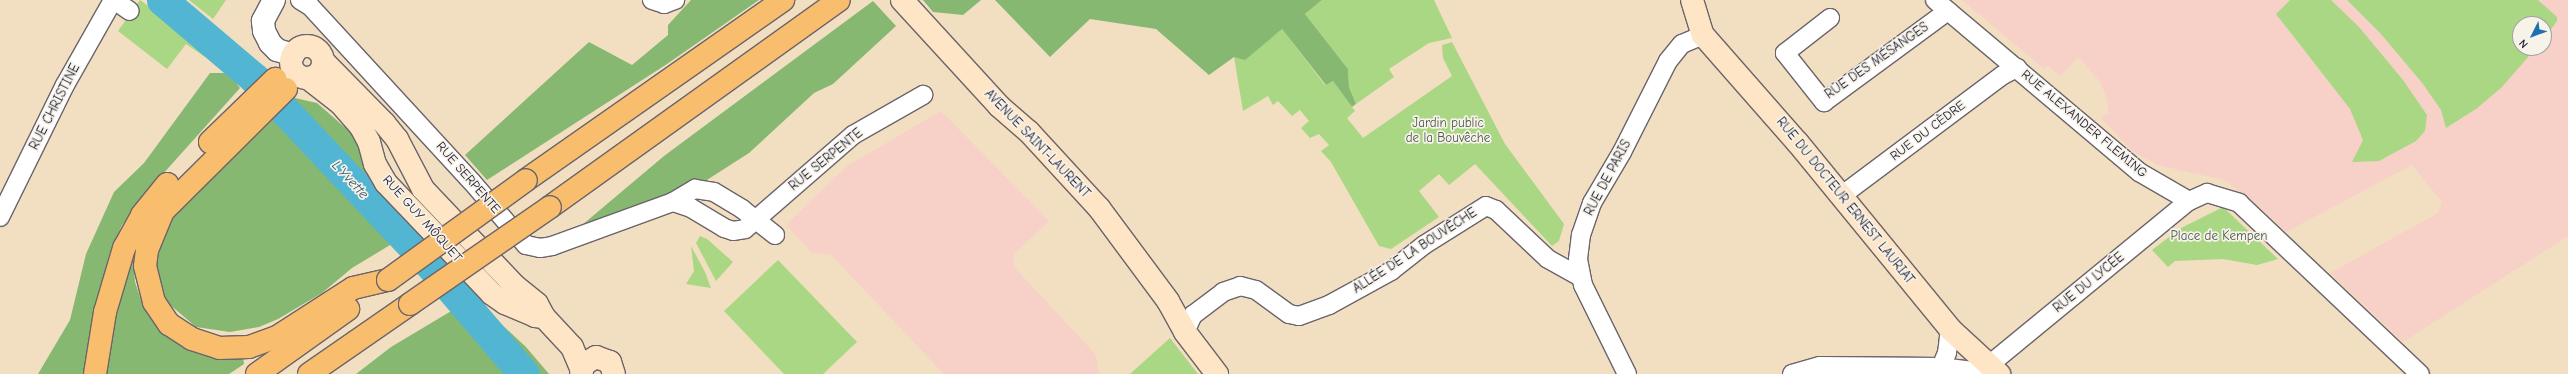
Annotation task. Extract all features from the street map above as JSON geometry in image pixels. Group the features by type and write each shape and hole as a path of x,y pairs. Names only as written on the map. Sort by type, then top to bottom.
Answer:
{"highway":[{"path":"257,374 526,180 783,0"},
{"path":"309,374 550,207 839,0"},
{"path":"95,374 113,280 134,227 164,186 256,107 292,73"},
{"path":"256,107 173,200 156,223 147,250 145,266 154,302 169,324 192,340 219,348 249,347 277,337 353,288 388,280"},
{"path":"337,374 356,355 365,335"}],"main road":[{"name":"AVENUE SAINT-LAURENT","path":"902,0 999,106 1029,132 1099,208 1168,301 1185,332 1217,374"},
{"path":"1692,0 1703,35"},
{"name":"RUE DU DOCTEUR ERNEST LAURIAT","path":"1703,35 1721,52 1950,330 1994,370"},
{"name":"RUE GUY MÔQUET","path":"544,317 535,316 505,303 492,294 386,183 375,164 369,142 361,127 341,104 292,73 300,47 311,46 319,52 323,61 384,123 397,139 423,189 515,286 537,304 544,317 572,347 586,367 610,362 615,373"},
{"path":"292,73 317,74 323,61"}],"street":[{"path":"114,0 130,11"},
{"name":"RUE CHRISTINE","path":"0,217 65,85 114,0"},
{"path":"274,0 263,22 264,31 270,43 277,50 292,73"},
{"name":"RUE SERPENTE","path":"300,0 310,6 467,176 526,246 540,248 552,246 673,202 695,189 714,192 756,220 775,235"},
{"path":"652,0 664,4 675,0"},
{"name":"RUE DES MÉSANGES","path":"1830,18 1785,52 1824,102 1942,5"},
{"name":"RUE ALEXANDER FLEMING","path":"1942,5 2139,172 2189,201"},
{"name":"RUE DE PARIS","path":"1637,374 1626,366 1581,277 1579,251 1592,203 1622,152 1668,61 1682,44 1703,35"},
{"name":"RUE DU CÈDRE","path":"1841,196 2003,75 2017,68"},
{"name":"RUE SERPENTE","path":"673,202 691,208 733,231 745,229 854,135 922,95"},
{"path":"2189,201 2207,193 2239,203 2420,374"},
{"name":"RUE DU LYCÉE","path":"1994,370 2133,246 2189,201"},
{"name":"ALLÉE DE LA BOUVÊCHE","path":"1185,332 1193,316 1223,292 1240,286 1256,290 1289,314 1299,316 1329,305 1385,275 1424,244 1486,206 1496,210 1548,259 1581,277"},
{"path":"1941,367 1947,353 1950,330"},
{"path":"1792,374 1820,366 1941,367 1975,371 1994,370"}],"shaded area":[{"path":"1962,0 2568,0 2568,236 2403,342 2330,273 2438,213 2442,202 2412,165 2286,232 2257,205 2224,180 2157,165 2132,151 2101,118 2109,113 2107,99 2100,82 2078,57 2060,76 2047,65 2044,69"},
{"path":"941,111 1049,221 1013,255 1015,268 1096,355 1099,374 944,374 831,255 811,252 786,225 847,166"}],"green space":[{"path":"140,0 209,51 205,57 186,44 167,69 118,31"},
{"path":"189,0 226,0 213,19"},
{"path":"691,0 759,0 667,64 487,180 465,155 589,42 632,65 668,35 668,25"},
{"path":"923,0 981,0 963,15 933,12"},
{"path":"995,0 1322,0 1305,14 1348,69 1349,87 1356,104 1352,107 1333,81 1326,85 1282,29 1245,60 1234,57 1209,75 1156,29 1090,19 1050,57"},
{"path":"1322,0 1434,0 1452,38 1429,43 1389,69 1394,77 1356,104 1349,87 1348,69 1305,14"},
{"path":"2290,0 2331,0 2359,27 2403,80 2427,115 2425,131 2416,141 2379,161 2352,162 2363,140 2350,109 2276,14"},
{"path":"2347,0 2538,0 2557,17 2557,21 2552,28 2552,16 2512,16 2512,56 2529,56 2501,88 2476,109 2446,128 2441,110 2423,84 2381,34"},
{"path":"873,1 896,26 833,84 814,93 749,153 671,203 575,231 664,156"},
{"name":"Jardin public de la Bouvêche","path":"1282,29 1325,85 1333,81 1355,111 1347,118 1363,138 1452,76 1443,58 1442,45 1452,42 1505,144 1564,224 1559,241 1552,246 1475,164 1449,185 1439,174 1419,191 1439,217 1391,249 1379,246 1331,162 1321,151 1329,145 1319,134 1310,138 1301,128 1309,121 1300,110 1292,116 1278,101 1273,105 1268,96 1243,111 1234,57 1247,48 1245,59"},
{"path":"210,73 229,73 240,88 136,204 121,227 109,255 83,374 38,374 70,320 86,254 114,192 144,163"},
{"path":"295,98 317,103 349,131 423,205 425,224 352,268 322,293 278,319 259,327 230,332 196,327 168,303 157,282 155,259 173,216"},
{"name":"Place de Kempen","path":"2223,207 2278,259 2257,265 2223,259 2175,261 2168,267 2152,250 2181,228"},
{"path":"700,236 707,239 733,262 716,281 696,243"},
{"path":"691,246 705,272 711,288 686,284 694,271"},
{"path":"128,258 133,259 135,282 142,303 153,321 172,338 243,357 244,364 229,374 105,374 117,295"},
{"path":"778,260 857,342 823,374 784,374 724,311"},
{"path":"473,298 526,347 549,374 356,374 391,347"},
{"path":"1170,338 1198,374 1130,374"}],"waterway":[{"name":"L'Yvette","path":"162,0 254,78 434,269 524,374"}]}
